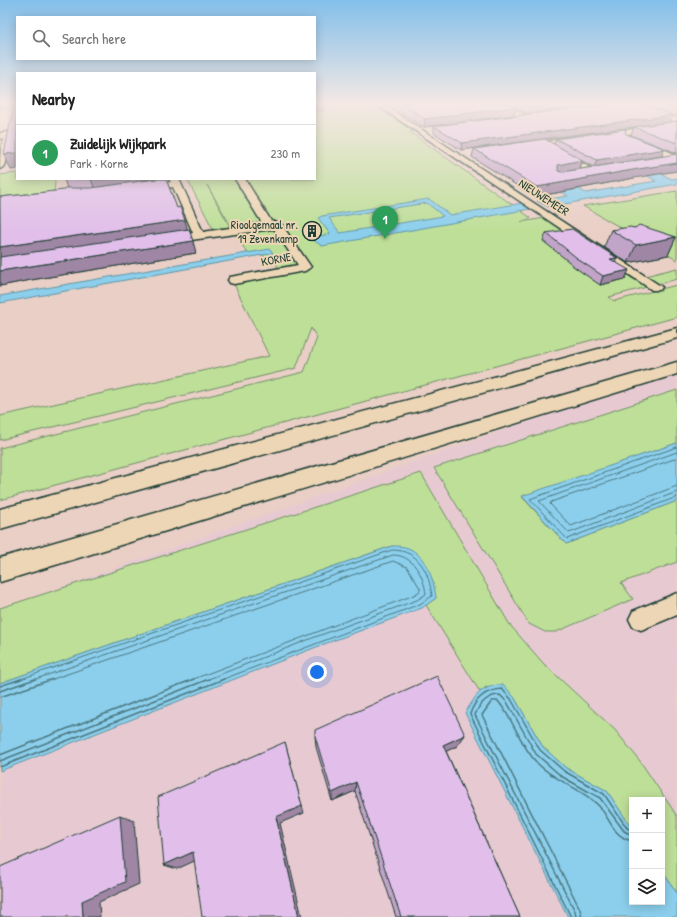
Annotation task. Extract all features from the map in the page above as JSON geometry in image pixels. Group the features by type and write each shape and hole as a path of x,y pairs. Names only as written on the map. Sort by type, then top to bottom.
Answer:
{"highway":[{"path":"0,519 677,333"},
{"path":"0,570 677,368"}],"street":[{"path":"0,166 7,146"},
{"name":"NIEUWEMEER","path":"447,146 467,157 656,287"},
{"path":"541,146 520,149 565,146"},
{"path":"646,146 677,158"},
{"path":"548,148 595,171 578,174"},
{"path":"663,161 677,158"},
{"path":"241,180 267,223 271,226"},
{"path":"132,190 175,182 200,236"},
{"path":"154,243 271,226"},
{"name":"KORNE","path":"234,280 305,267 278,227 271,226"},
{"path":"641,619 677,604"}],"shaded area":[{"path":"677,368 677,917 0,917 0,609"}],"green space":[{"path":"316,146 429,146 531,218 521,222 545,218 633,279 677,268 677,279 609,297 614,301 677,285 677,317 0,500 0,448 304,372 317,338 311,328 296,368 0,440 0,416 269,356 234,284 282,274 273,258 247,253 207,185 230,227 213,229 188,180 316,180"},
{"path":"16,173 16,180 55,180 54,195 0,202 0,175"},
{"path":"677,191 677,260 583,206"},
{"path":"677,390 677,443 522,497 566,544 677,501 677,562 621,583 633,599 556,632 545,632 529,624 434,468"},
{"path":"421,473 510,625 543,663 615,730 640,761 664,797 629,797 629,824 607,791 566,768 543,747 514,697 486,687 480,692 426,605 436,598 392,546 0,683 0,608"},
{"path":"665,798 677,816 677,893 665,875"}],"water":[{"path":"657,172 672,179 677,178 677,184 548,207 537,201 568,196 557,189 572,186 586,193 656,181 644,174"},
{"path":"429,199 450,215 523,203 530,209 322,246 310,238 330,234 318,218 322,216","holes":["427,203 443,216 340,233 329,218"]},
{"path":"270,249 273,253 0,303 0,296"},
{"path":"677,443 677,501 566,544 522,496"},
{"path":"392,546 404,547 414,551 420,556 428,569 436,598 422,608 319,646 0,771 0,683"},
{"path":"503,684 514,697 543,747 566,768 607,791 629,824 629,905 665,905 665,875 677,893 677,917 568,917 465,713 480,692 488,687"}],"building":[{"path":"6,146 16,146 16,153 4,154"},
{"path":"497,146 557,146 582,160 558,165 558,171 562,172 677,154 677,163 537,187 474,149"},
{"path":"569,146 657,146 665,149 597,160"},
{"path":"149,180 166,180 177,208 180,207 185,220 0,247 0,197 64,190 64,188 91,188"},
{"path":"639,225 676,237 636,245 611,230 630,227 635,228"},
{"path":"189,229 193,241 0,271 0,257"},
{"path":"572,229 617,258 610,259 629,270 603,276 576,258 546,233"},
{"path":"437,676 465,735 443,745 520,917 401,917 356,782 332,793 315,736 315,730"},
{"path":"285,742 302,806 276,817 299,917 202,917 193,852 164,865 158,797"},
{"path":"120,815 125,882 82,901 83,917 0,917 0,867"}],"place":[{"name":"Rioolgemaal nr. 19 Zevenkamp","path":"312,231"},
{"name":"Zuidelijk Wijkpark","path":"385,239"}]}
